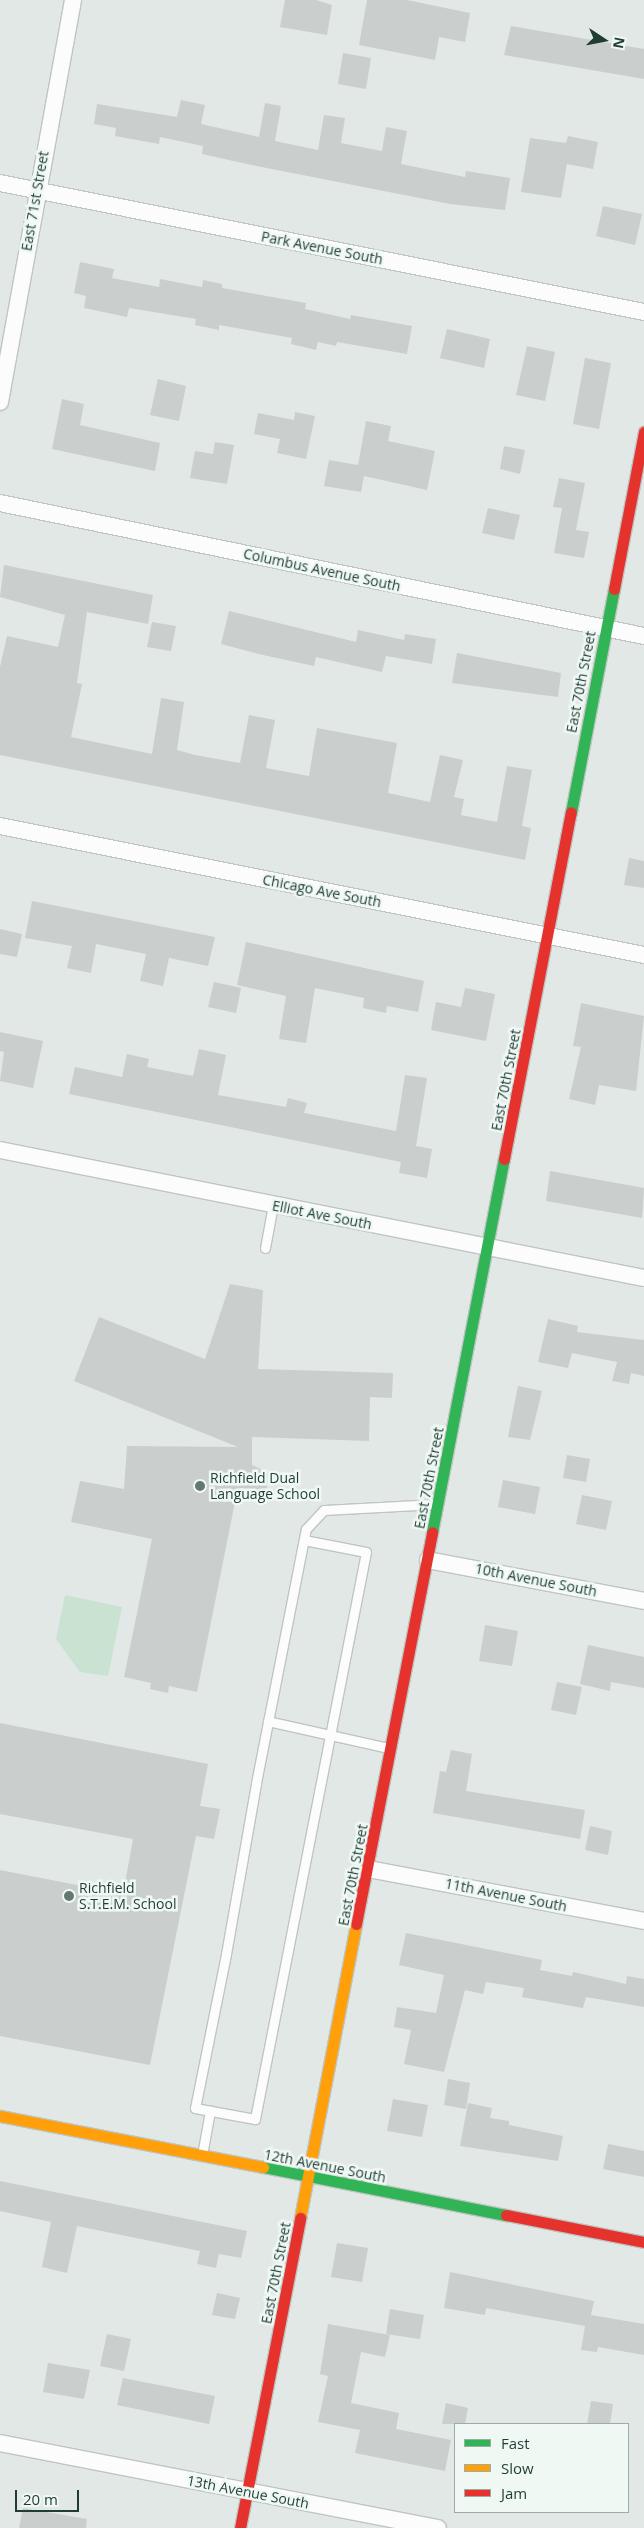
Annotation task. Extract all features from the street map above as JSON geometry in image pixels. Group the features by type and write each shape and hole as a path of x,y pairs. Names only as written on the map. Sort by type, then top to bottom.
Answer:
{"street":[{"name":"East 71st Street","path":"0,402 36,190 74,0"},
{"name":"Park Avenue South","path":"0,183 644,312"},
{"name":"East 70th Street","path":"240,2528 310,2178 644,432"},
{"name":"Columbus Avenue South","path":"0,503 644,636"},
{"name":"Chicago Ave South","path":"0,826 644,955"},
{"name":"Elliot Ave South","path":"0,1150 644,1278"},
{"name":"10th Avenue South","path":"428,1560 644,1601"},
{"name":"11th Avenue South","path":"369,1870 644,1922"},
{"name":"12th Avenue South","path":"0,2116 644,2242"},
{"name":"13th Avenue South","path":"0,2443 438,2528"}],"lane":[{"path":"265,1248 273,1205"},
{"path":"304,1540 366,1552 255,2119 195,2108 306,1529 324,1510 439,1504"},
{"path":"268,1721 392,1749"},
{"path":"202,2156 210,2111"}],"green space":[{"path":"65,1595 122,1607 108,1676 80,1672 56,1639"}],"building":[{"path":"285,0 316,0 332,5 327,35 280,27"},
{"path":"367,0 407,0 470,13 465,42 439,37 435,60 359,45"},
{"path":"511,26 644,49 644,79 504,55"},
{"path":"343,53 371,58 366,89 338,84"},
{"path":"181,100 205,105 201,124 259,137 265,103 281,106 275,141 318,150 324,115 345,118 341,143 382,151 386,127 407,131 401,164 465,177 466,171 510,178 505,210 450,204 247,164 202,154 203,146 160,137 159,144 115,136 116,128 94,124 97,104 177,117"},
{"path":"568,136 598,142 593,169 567,164 561,198 521,192 530,138 566,143"},
{"path":"603,206 642,214 635,245 596,236"},
{"path":"80,262 114,269 112,278 159,287 160,279 202,287 203,280 222,284 222,288 306,303 305,309 350,319 351,315 412,326 407,354 337,342 336,346 318,342 316,350 291,344 292,338 219,325 219,330 195,325 196,319 129,308 127,317 84,308 86,296 74,293"},
{"path":"447,329 490,339 484,368 440,358"},
{"path":"527,346 555,352 545,401 516,395"},
{"path":"585,358 611,363 599,429 573,424"},
{"path":"158,379 186,386 179,421 150,415"},
{"path":"62,399 84,404 80,425 160,443 155,471 52,449"},
{"path":"295,412 315,416 306,459 277,453 280,439 254,434 258,413 294,420"},
{"path":"366,421 391,426 388,441 435,451 427,490 364,476 361,492 324,486 329,460 358,465"},
{"path":"215,442 234,445 227,484 190,478 195,451 213,454"},
{"path":"504,446 525,450 520,474 500,469"},
{"path":"559,478 585,483 576,530 589,532 584,558 554,553 562,508 553,507"},
{"path":"488,508 520,515 514,540 482,533"},
{"path":"4,565 153,595 148,624 87,612 77,683 82,684 71,737 152,754 161,698 184,702 177,750 195,755 240,763 249,715 275,720 266,768 309,776 317,728 397,743 388,793 430,802 440,755 463,760 454,797 464,799 461,815 497,822 507,766 532,770 522,826 531,828 525,860 0,755 0,667 7,636 58,647 65,615 0,597"},
{"path":"229,611 356,642 358,630 404,640 405,634 436,639 432,664 386,656 382,672 316,657 314,666 263,655 221,644"},
{"path":"152,622 176,626 171,651 147,647"},
{"path":"457,653 561,673 558,697 452,683"},
{"path":"629,858 644,861 644,888 624,885"},
{"path":"32,901 215,937 208,966 169,958 163,986 140,981 146,954 96,944 91,973 67,968 72,946 25,938"},
{"path":"0,929 22,934 17,957 0,954"},
{"path":"246,942 424,981 418,1012 387,1006 386,1013 363,1008 364,998 315,988 306,1043 279,1039 286,996 237,985"},
{"path":"214,982 241,988 236,1013 208,1007"},
{"path":"465,988 495,994 486,1041 431,1030 436,1002 461,1007"},
{"path":"581,1003 644,1016 636,1091 599,1085 595,1105 569,1099 581,1047 573,1046"},
{"path":"0,1032 43,1041 33,1088 0,1081 4,1052 0,1051"},
{"path":"199,1049 226,1055 218,1095 286,1107 288,1098 307,1103 304,1113 396,1131 405,1075 427,1078 416,1146 432,1149 427,1178 399,1173 401,1162 69,1094 75,1067 122,1077 127,1054 149,1059 147,1067 193,1076"},
{"path":"550,1171 644,1188 642,1218 546,1201"},
{"name":"Richfield Dual Language School","path":"230,1284 263,1290 258,1369 393,1373 392,1398 370,1397 369,1441 252,1437 252,1465 267,1472 267,1495 237,1492 197,1692 169,1686 168,1693 150,1689 151,1683 124,1677 152,1539 71,1522 80,1481 124,1489 127,1446 238,1447 74,1381 99,1317 205,1359"},
{"path":"548,1319 578,1326 577,1332 644,1340 644,1376 631,1373 629,1384 612,1381 617,1362 572,1353 568,1368 538,1362"},
{"path":"518,1386 542,1391 530,1440 508,1437"},
{"path":"567,1455 590,1459 586,1482 563,1478"},
{"path":"503,1480 540,1487 535,1514 498,1507"},
{"path":"582,1495 612,1501 606,1530 576,1524"},
{"path":"485,1625 518,1631 512,1666 479,1661"},
{"path":"588,1645 644,1657 644,1688 611,1682 610,1691 580,1684"},
{"path":"557,1682 582,1687 576,1715 551,1710"},
{"name":"Richfield S.T.E.M. School","path":"0,1723 208,1764 200,1806 220,1809 214,1839 196,1836 150,2065 0,2036 0,1870 123,1894 133,1839 0,1814"},
{"path":"451,1750 472,1754 466,1791 585,1810 580,1839 433,1813 440,1771 446,1772"},
{"path":"590,1826 612,1831 608,1855 585,1850"},
{"path":"406,1933 542,1960 540,1970 572,1976 573,1972 626,1984 627,1976 644,1979 644,2007 586,1997 583,2008 522,1997 524,1988 486,1982 483,1994 465,1990 444,2072 404,2064 411,2030 394,2027 397,2007 436,2013 444,1975 399,1965"},
{"path":"448,2079 470,2083 466,2109 444,2105"},
{"path":"393,2099 428,2105 422,2137 387,2131"},
{"path":"468,2103 492,2108 490,2118 509,2121 509,2125 563,2136 558,2161 460,2146"},
{"path":"608,2144 644,2151 644,2177 603,2169"},
{"path":"0,2181 247,2231 241,2258 219,2254 216,2268 197,2264 200,2251 77,2226 67,2273 42,2267 51,2222 0,2211"},
{"path":"337,2243 368,2248 362,2282 331,2277"},
{"path":"450,2272 594,2301 591,2315 644,2324 644,2355 598,2347 597,2352 581,2350 585,2326 486,2308 485,2315 444,2308"},
{"path":"217,2293 240,2298 235,2319 212,2315"},
{"path":"390,2309 424,2315 420,2339 386,2334"},
{"path":"328,2324 390,2335 385,2357 361,2352 351,2403 399,2413 396,2429 451,2440 445,2471 355,2453 360,2430 318,2422 328,2376 320,2374"},
{"path":"107,2334 131,2339 124,2371 100,2366"},
{"path":"48,2363 90,2370 84,2399 43,2392"},
{"path":"123,2378 215,2396 209,2424 117,2405"},
{"path":"591,2401 613,2404 610,2423 587,2423"},
{"path":"446,2403 468,2408 465,2423 442,2424"},
{"path":"23,2508 87,2519 86,2528 19,2528"}],"traffic: fast":[{"path":"571,812 614,589"},
{"path":"432,1532 504,1159"},
{"path":"263,2167 506,2215"}],"traffic: slow":[{"path":"300,2218 356,1924"},
{"path":"0,2116 263,2167"}],"traffic: jam":[{"path":"614,589 644,432"},
{"path":"504,1159 571,812"},
{"path":"356,1924 432,1532"},
{"path":"506,2215 644,2242"},
{"path":"240,2528 300,2218"}],"place":[{"name":"Richfield Dual Language School","path":"200,1486"},
{"name":"Richfield S.T.E.M. School","path":"69,1896"}]}
